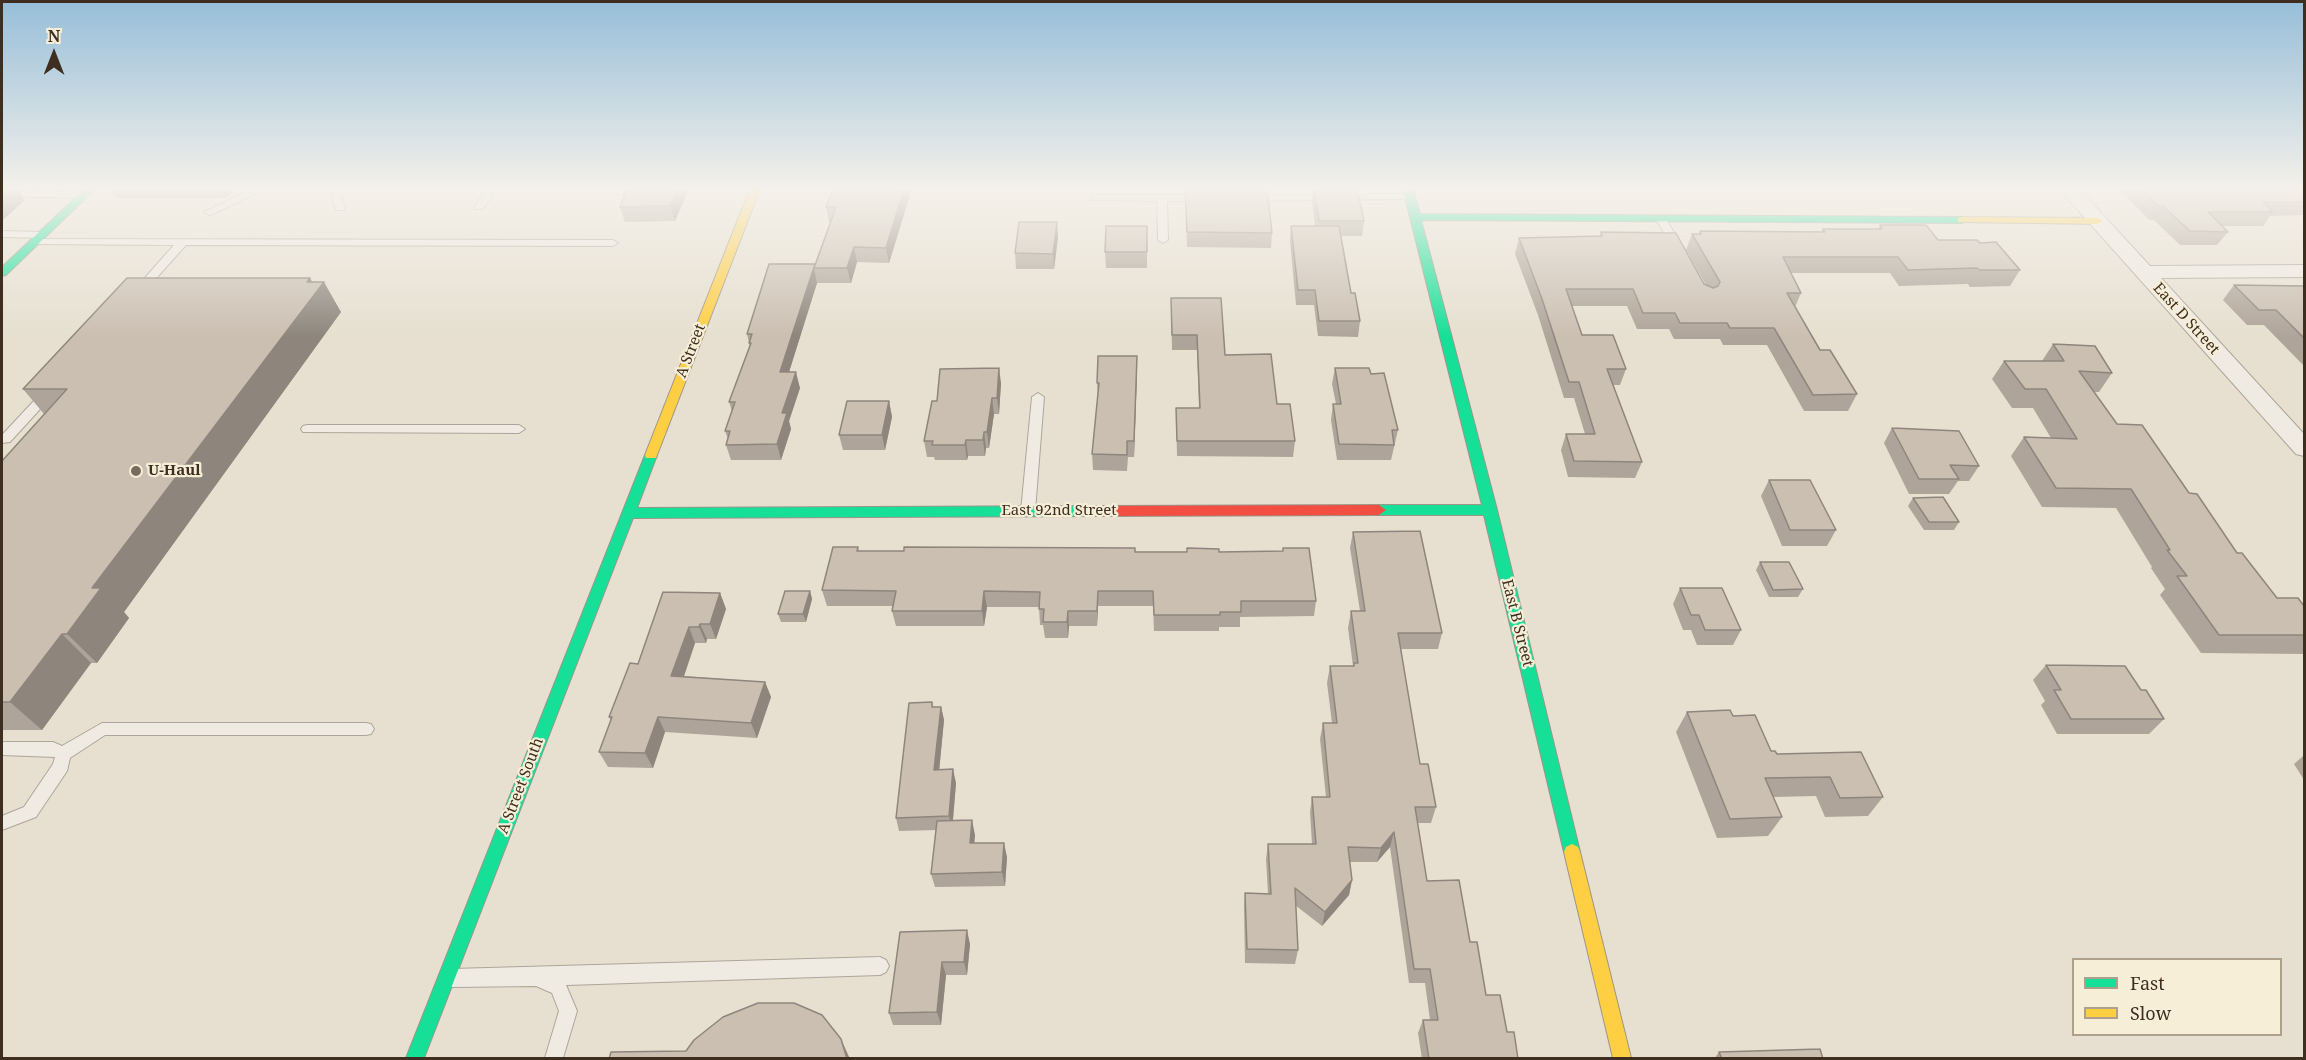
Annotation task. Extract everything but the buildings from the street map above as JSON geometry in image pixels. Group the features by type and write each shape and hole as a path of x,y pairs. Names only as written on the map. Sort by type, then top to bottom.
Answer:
{"street":[{"path":"2,273 38,238"},
{"name":"A Street","path":"628,513 736,238"},
{"name":"East B Street","path":"1420,238 1490,510 1622,1059"},
{"name":"East D Street","path":"2112,238 2304,448"},
{"path":"2143,272 2304,271"},
{"name":"East 92nd Street","path":"628,513 1490,510"},
{"name":"A Street South","path":"415,1059 628,513"}],"lane":[{"path":"51,238 182,243 612,243"},
{"path":"1672,238 1683,259"},
{"path":"134,297 182,243"},
{"path":"2,439 6,439 54,386"},
{"path":"1028,511 1038,398"},
{"path":"307,429 519,429"},
{"path":"2,823 30,812 61,766 63,754 102,729 366,729"},
{"path":"2,748 53,749 63,754"},
{"path":"447,978 879,966"},
{"path":"537,977 558,987 568,1011 554,1059"}],"traffic: fast":[{"path":"2,273 38,238"},
{"path":"1421,238 1490,510 1572,852"},
{"path":"415,1058 651,455"},
{"path":"1379,510 1490,510"},
{"path":"628,513 1104,511"}],"traffic: slow":[{"path":"651,455 736,238"},
{"path":"1572,852 1622,1058"}],"traffic: jam":[{"path":"1104,511 1379,510"}],"place":[{"name":"U-Haul","path":"136,471"}]}
